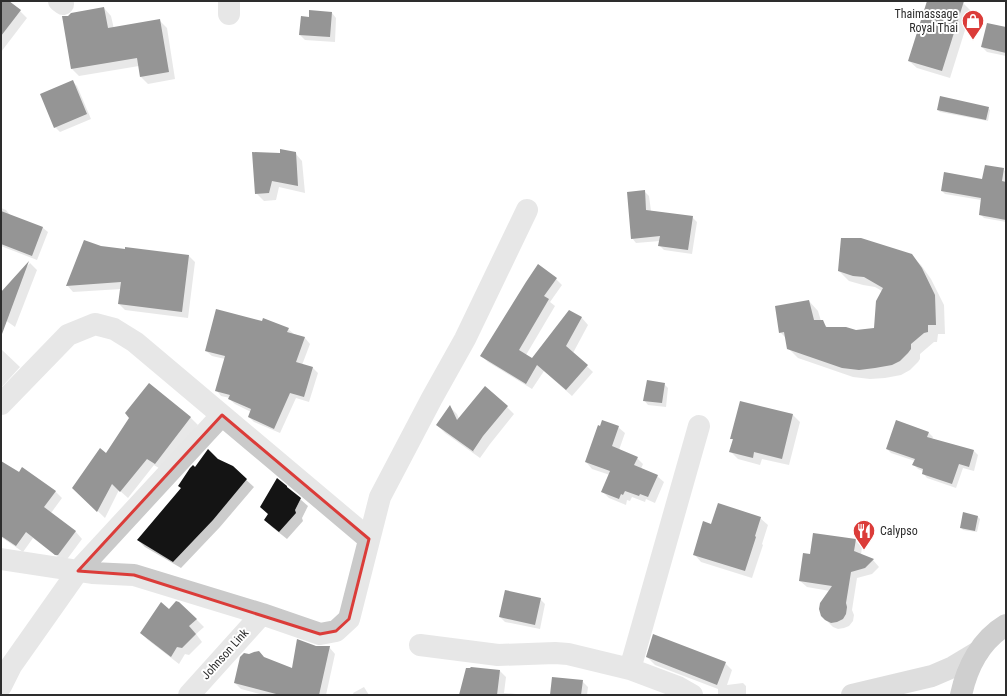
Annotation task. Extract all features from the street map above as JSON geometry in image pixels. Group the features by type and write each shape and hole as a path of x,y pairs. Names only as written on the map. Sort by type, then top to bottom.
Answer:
{"highway":[{"path":"961,695 969,667 978,652 988,639 1006,625"}],"street":[{"path":"1,559 92,573 134,575 262,614 320,634 336,631 349,619 380,497 464,339 527,210"},
{"path":"1,404 68,334 95,324 114,329 135,342 369,539"},
{"path":"1,686 11,666 78,571 222,415"},
{"path":"630,669 699,426"},
{"name":"Johnson Link","path":"189,695 262,614"},
{"path":"420,645 498,655 568,654 630,669 678,687 692,695"},
{"path":"852,695 888,692 953,667 978,652"}],"highlighted area":[{"path":"222,415 369,539 349,619 336,631 320,634 134,575 78,571"}],"building":[{"path":"1,1 9,1 21,10 1,36"},
{"path":"927,1 964,1 942,71 908,61"},
{"path":"104,7 108,28 160,19 169,72 140,77 137,58 71,69 62,16 68,16 71,13"},
{"path":"309,10 332,12 330,37 299,35 301,16 309,17"},
{"path":"987,23 1006,27 1006,53 981,47"},
{"path":"73,80 87,114 54,128 40,94"},
{"path":"940,96 989,107 986,120 937,110"},
{"path":"280,149 296,152 298,186 272,181 269,193 255,194 252,152 280,153"},
{"path":"985,165 1004,168 1002,181 1006,182 1006,220 979,215 981,198 941,191 944,172 982,179"},
{"path":"645,190 646,210 693,216 688,250 658,246 660,236 631,239 627,192"},
{"path":"1,211 43,227 32,256 1,244"},
{"path":"841,238 861,238 912,254 922,268 935,295 936,325 928,325 928,332 924,333 911,344 911,349 908,353 900,361 892,365 859,370 842,368 787,349 784,332 779,333 775,306 809,300 814,320 823,320 826,327 846,327 856,330 874,328 876,301 883,288 864,277 853,276 838,271"},
{"path":"84,240 101,246 125,249 125,247 189,255 182,312 118,304 121,282 66,286"},
{"path":"29,261 2,334 1,334 1,292"},
{"path":"538,264 557,278 544,296 549,299 519,350 532,358 569,310 582,317 566,346 588,365 566,390 537,365 526,384 480,356"},
{"path":"216,309 262,321 263,318 289,328 287,332 305,337 296,362 313,367 304,397 290,393 274,429 248,417 251,409 228,399 230,395 215,391 225,356 205,351"},
{"path":"647,380 665,383 662,403 643,401"},
{"path":"149,383 191,417 155,464 147,459 120,492 112,484 97,512 72,488 100,448 106,453 129,418 125,413"},
{"path":"485,386 508,406 483,436 473,451 474,452 436,425 450,405 457,420"},
{"path":"740,401 793,414 782,459 754,452 753,458 729,452 733,439 730,439"},
{"path":"602,420 619,426 612,446 638,457 634,465 658,475 648,497 640,494 639,496 625,491 623,495 621,494 619,499 601,492 610,471 585,462 598,425 600,426"},
{"path":"896,420 929,432 927,437 974,450 969,467 959,464 952,484 922,474 923,469 912,465 915,459 886,449"},
{"path":"208,449 218,459 233,466 247,479 213,520 173,562 137,540 181,488 178,486 190,468 193,465 195,467"},
{"path":"1,461 19,472 22,467 56,491 44,507 76,531 58,555 55,555 26,532 16,546 1,536"},
{"path":"277,478 301,498 295,510 296,513 279,532 264,520 268,514 260,507"},
{"path":"718,503 761,517 745,571 693,555 703,521 711,524"},
{"path":"963,512 978,516 975,531 960,528"},
{"path":"813,533 856,539 854,551 874,559 865,568 851,572 846,603 846,614 843,619 837,622 831,623 825,620 821,616 819,609 820,603 832,586 799,581 803,553 810,554"},
{"path":"505,590 541,598 535,625 499,617"},
{"path":"176,601 197,619 189,626 196,634 182,648 177,647 171,657 140,633 161,602 169,609"},
{"path":"653,634 726,662 717,685 646,657"},
{"path":"297,639 316,646 330,646 319,695 280,695 234,683 240,657 244,653 249,654 259,651 264,657 292,668"},
{"path":"471,667 500,670 497,695 459,695 466,668"},
{"path":"552,677 583,680 581,695 550,695"}],"place":[{"name":"Thaimassage Royal Thai","path":"973,40"},
{"name":"Calypso","path":"864,550"}]}
